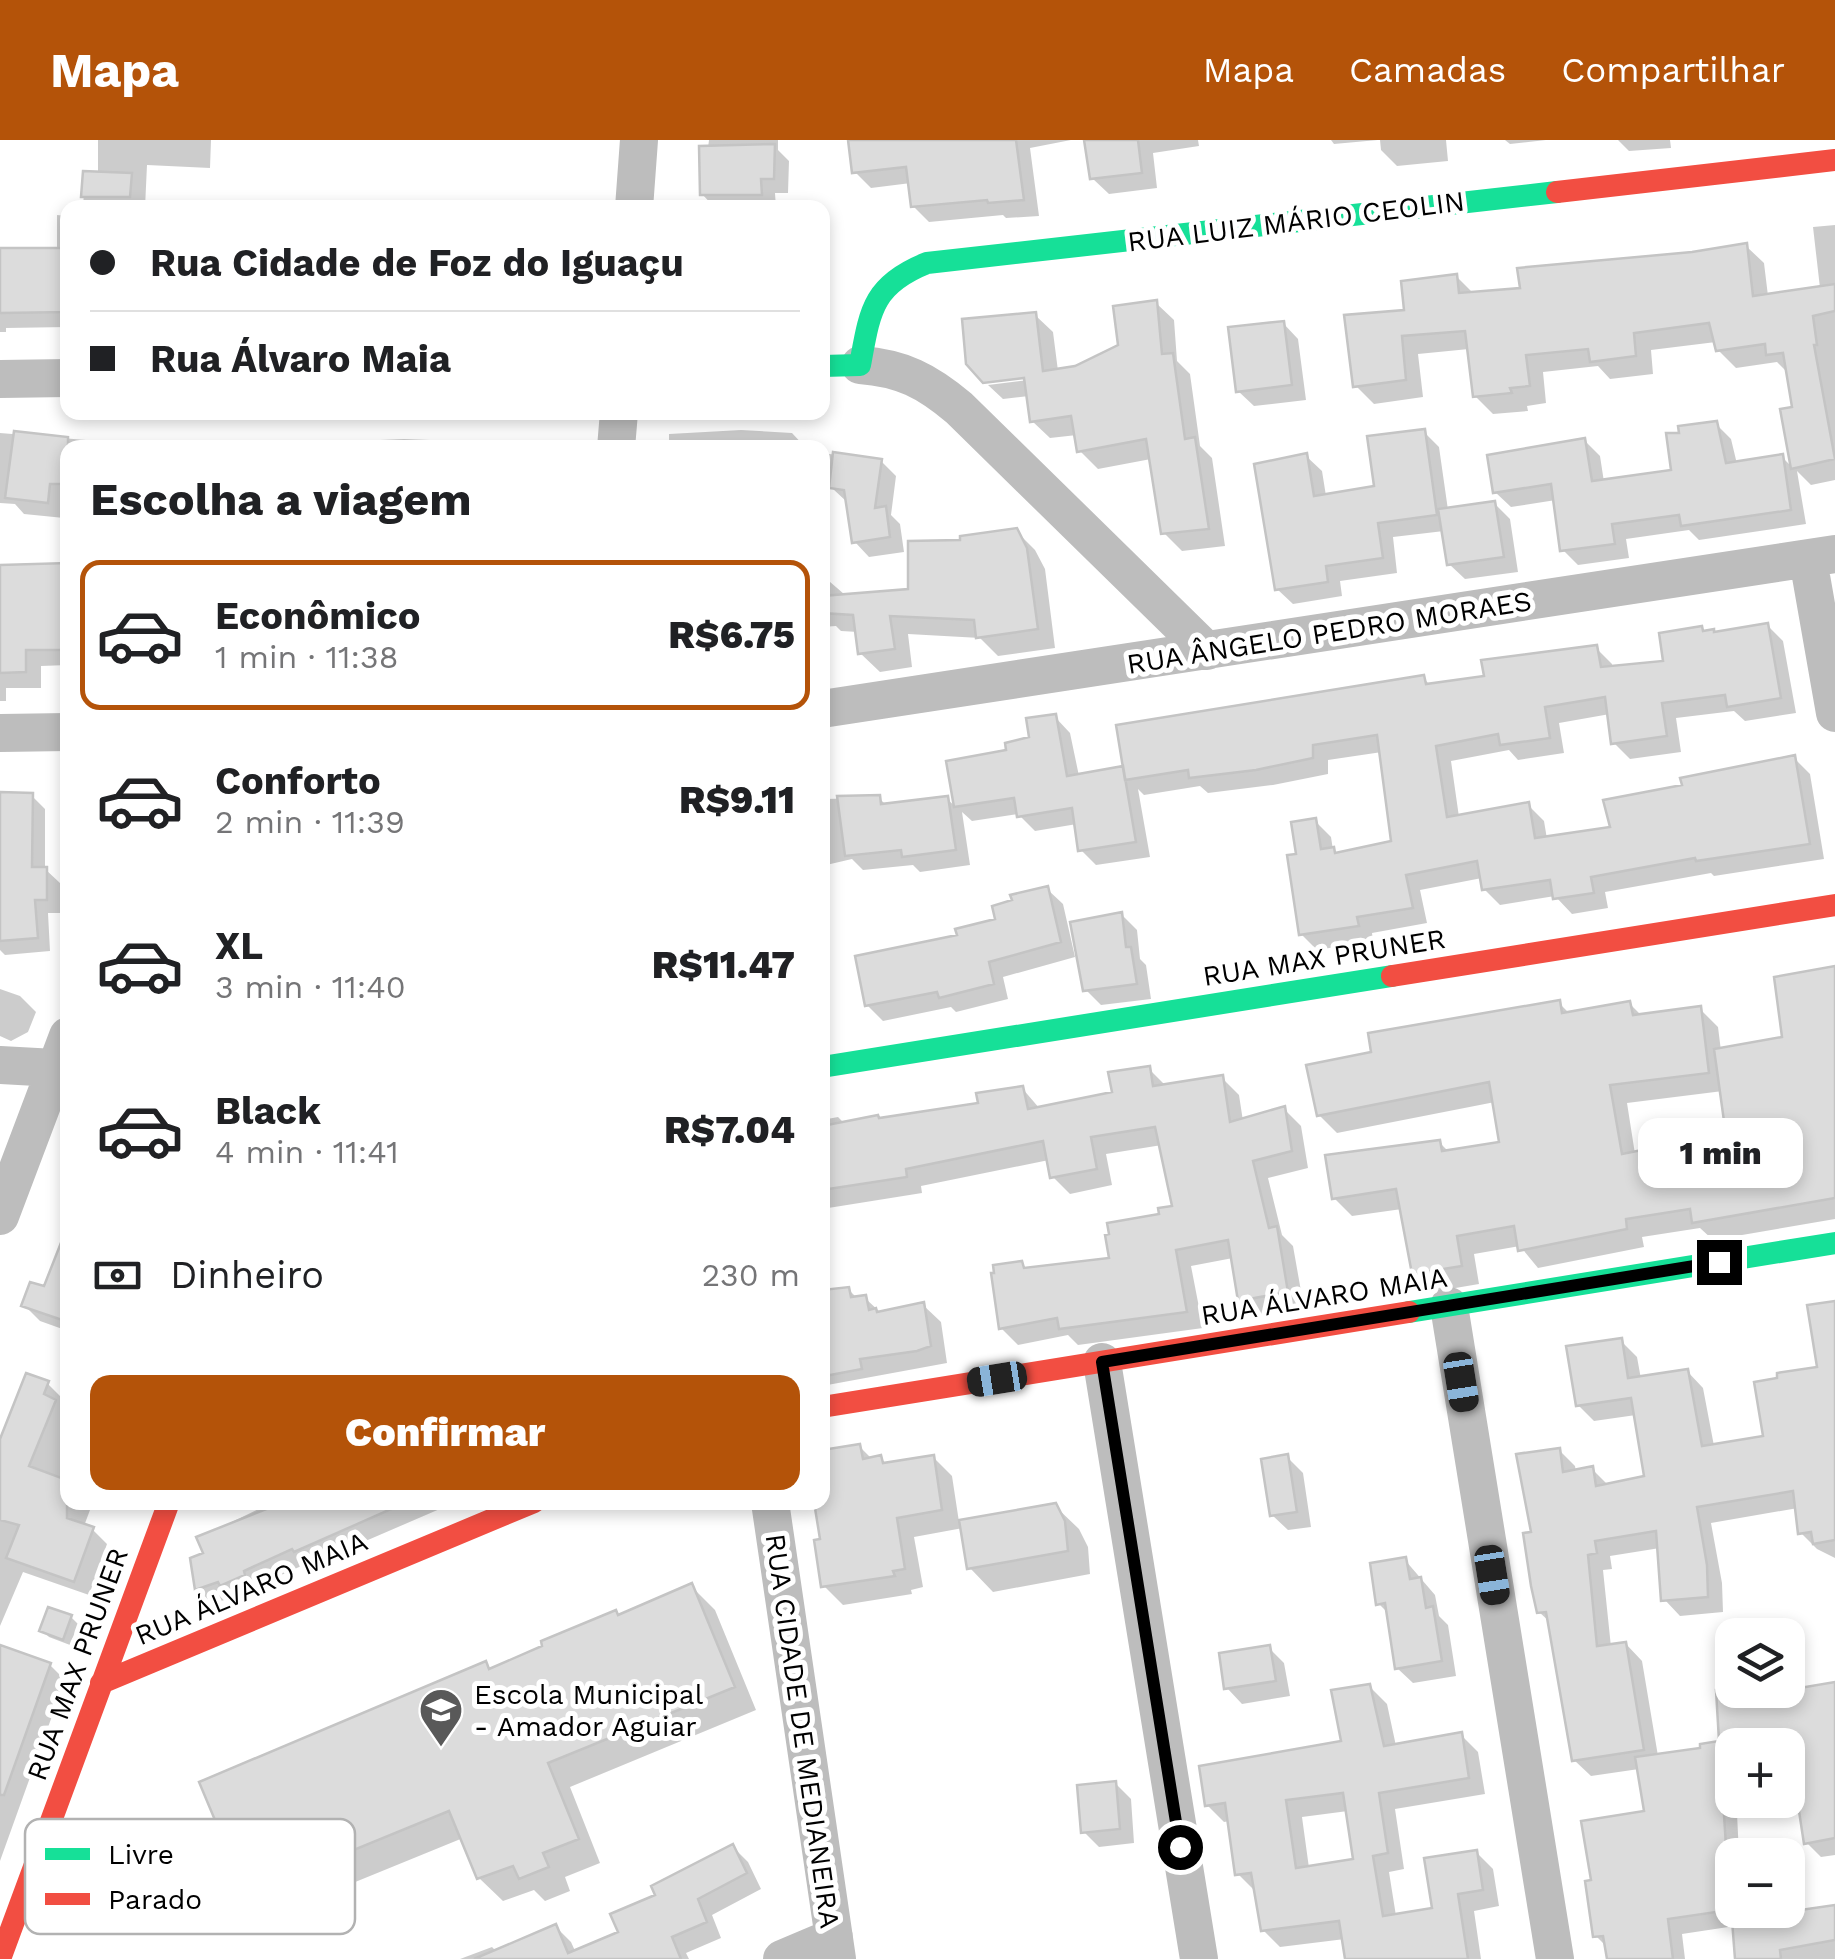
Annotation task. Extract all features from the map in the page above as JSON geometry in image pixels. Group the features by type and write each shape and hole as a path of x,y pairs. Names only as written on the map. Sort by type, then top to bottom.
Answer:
{"street":[{"path":"635,200 639,140"},
{"name":"RUA LUIZ MÁRIO CEOLIN","path":"860,365 872,309 883,286 904,271 928,264 1835,160"},
{"path":"830,366 886,367 912,374 933,386 1206,650"},
{"path":"0,378 60,378"},
{"path":"1822,557 1835,712"},
{"name":"RUA ÂNGELO PEDRO MORAES","path":"830,708 1822,557"},
{"path":"0,733 60,732"},
{"name":"RUA MAX PRUNER","path":"830,1066 1835,905"},
{"path":"0,1065 60,1052"},
{"path":"0,1216 60,1055"},
{"name":"RUA ÁLVARO MAIA","path":"830,1406 1835,1243"},
{"path":"1448,1306 1555,1959"},
{"path":"1102,1362 1198,1959"},
{"name":"RUA MAX PRUNER","path":"52,1819 166,1510"},
{"name":"RUA ÁLVARO MAIA","path":"102,1683 515,1510"},
{"name":"RUA CIDADE DE MEDIANEIRA","path":"771,1510 835,1948"},
{"name":"RUA MAX PRUNER","path":"0,1959 25,1891"},
{"path":"782,1959 835,1948"}],"building":[{"path":"848,140 1016,140 1024,200 911,207 906,167 852,173"},
{"path":"1084,140 1138,140 1142,173 1090,179"},
{"path":"775,144 774,179 761,179 762,195 700,195 699,146"},
{"path":"83,171 132,173 130,197 81,197"},
{"path":"1747,243 1753,296 1835,284 1835,311 1813,316 1814,345 1835,459 1791,469 1780,409 1792,407 1783,353 1766,355 1765,344 1716,351 1709,323 1634,333 1636,356 1590,362 1588,349 1526,355 1530,386 1510,388 1512,393 1473,397 1465,331 1402,336 1406,380 1353,387 1344,315 1404,310 1401,281 1457,274 1459,293 1520,288 1517,268 1692,252"},
{"path":"0,248 60,248 60,312 0,313"},
{"path":"1157,300 1162,354 1173,353 1185,439 1195,437 1209,529 1161,534 1146,439 1077,452 1071,416 1030,422 1024,378 983,383 966,364 962,319 1036,312 1043,371 1075,366 1118,345 1113,306"},
{"path":"1284,321 1292,385 1236,392 1228,327"},
{"path":"1717,421 1726,463 1783,454 1791,510 1681,526 1679,515 1612,524 1615,544 1560,551 1551,484 1493,493 1487,455 1585,438 1592,481 1671,470 1666,433 1679,433 1678,426"},
{"path":"1425,429 1437,515 1378,523 1383,558 1326,566 1328,582 1275,590 1254,464 1307,453 1314,496 1374,486 1367,436"},
{"path":"14,431 68,437 60,440 60,484 50,484 48,503 5,498"},
{"path":"833,452 882,459 875,508 886,506 890,537 852,543 844,490 830,488"},
{"path":"1495,501 1504,557 1447,565 1438,509"},
{"path":"1017,528 1027,548 1038,629 976,638 974,620 890,616 895,649 858,654 853,615 830,614 830,595 908,589 908,541 960,540 960,536"},
{"path":"60,563 60,650 26,650 26,672 0,673 0,565"},
{"path":"1768,623 1781,698 1727,707 1725,695 1662,703 1667,736 1611,744 1605,697 1545,707 1550,738 1500,745 1498,734 1436,746 1447,817 1529,802 1535,838 1610,827 1603,800 1682,785 1680,778 1795,755 1810,844 1696,861 1695,858 1591,877 1594,893 1553,899 1550,880 1482,890 1477,861 1406,875 1413,908 1357,917 1359,926 1299,935 1287,855 1296,854 1291,822 1316,818 1321,849 1334,847 1335,853 1391,841 1377,735 1313,745 1313,758 1256,770 1189,778 1188,770 1125,780 1116,725 1424,675 1426,684 1484,676 1481,660 1597,645 1601,667 1663,661 1659,633 1702,626 1703,631 1714,632"},
{"path":"1056,714 1067,776 1123,766 1136,842 1078,851 1072,808 1017,817 1014,798 954,807 946,761 1006,750 1005,743 1029,737 1026,718"},
{"path":"0,792 33,793 32,867 47,867 47,900 35,900 38,938 0,941"},
{"path":"880,795 881,804 948,796 956,850 902,857 901,850 845,856 837,796"},
{"path":"1048,886 1061,942 989,962 994,984 939,998 937,992 865,1006 855,956 957,935 955,929 995,919 992,906 1012,900 1010,895"},
{"path":"1122,912 1126,947 1131,947 1137,984 1083,991 1070,922"},
{"path":"1835,966 1835,1198 1692,1223 1690,1209 1626,1219 1627,1229 1518,1251 1514,1226 1457,1236 1462,1266 1412,1274 1396,1189 1332,1199 1325,1155 1440,1140 1442,1151 1499,1142 1489,1082 1317,1116 1306,1065 1371,1052 1368,1033 1560,1000 1562,1013 1630,1001 1633,1015 1701,1006 1709,1073 1610,1085 1622,1154 1687,1141 1685,1129 1724,1121 1714,1049 1782,1037 1774,977"},
{"path":"1150,1066 1153,1086 1223,1075 1230,1122 1285,1106 1292,1151 1253,1161 1269,1228 1277,1226 1288,1292 1238,1301 1228,1240 1176,1250 1187,1312 1059,1329 1057,1318 999,1329 993,1265 1022,1261 1024,1268 1109,1258 1107,1223 1159,1214 1158,1208 1172,1206 1155,1127 1091,1137 1097,1169 1050,1178 1043,1141 906,1169 907,1177 830,1189 830,1124 978,1103 976,1093 1023,1086 1028,1109 1112,1092 1108,1072"},
{"path":"60,1245 60,1319 21,1306 30,1282 44,1286"},
{"path":"849,1287 851,1297 866,1295 869,1310 876,1308 877,1312 924,1302 931,1346 860,1359 862,1369 830,1375 830,1289"},
{"path":"1835,1301 1835,1540 1813,1544 1811,1532 1798,1534 1793,1491 1697,1507 1708,1597 1661,1601 1656,1531 1595,1541 1597,1553 1588,1555 1597,1646 1626,1642 1644,1750 1572,1761 1546,1612 1537,1613 1531,1586 1523,1533 1531,1532 1516,1454 1560,1448 1563,1472 1593,1466 1596,1486 1644,1476 1631,1398 1576,1406 1566,1346 1622,1338 1628,1378 1688,1369 1702,1446 1763,1436 1754,1382 1777,1378 1777,1373 1817,1367 1807,1305"},
{"path":"26,1373 49,1381 44,1394 56,1400 29,1466 60,1477 60,1510 67,1510 67,1518 94,1527 74,1582 6,1558 19,1525 0,1520 0,1439"},
{"path":"860,1444 863,1459 881,1455 883,1463 934,1455 942,1510 897,1518 905,1569 893,1571 895,1576 821,1587 814,1540 820,1539 815,1510 830,1510 830,1449"},
{"path":"1288,1454 1297,1512 1270,1516 1261,1459"},
{"path":"1056,1503 1065,1521 1068,1551 967,1569 959,1520"},
{"path":"264,1510 389,1510 294,1552 292,1549 220,1586 218,1582 195,1590 190,1558 203,1553 196,1537"},
{"path":"1406,1557 1410,1579 1421,1577 1426,1608 1433,1606 1442,1661 1395,1669 1385,1603 1376,1605 1370,1563"},
{"path":"692,1583 735,1687 548,1763 579,1839 543,1853 549,1867 519,1879 513,1866 477,1879 449,1811 355,1849 355,1819 215,1819 199,1782 486,1661 489,1669 542,1646 541,1641 616,1610 618,1615"},
{"path":"48,1607 72,1615 63,1640 39,1631"},
{"path":"0,1645 51,1663 4,1795 0,1795"},
{"path":"1270,1645 1276,1681 1224,1689 1219,1653"},
{"path":"1835,1682 1835,1838 1805,1844 1800,1818 1805,1818 1805,1728 1718,1728 1717,1708 1805,1708 1805,1687"},
{"path":"1370,1684 1384,1746 1462,1732 1469,1778 1379,1793 1388,1853 1373,1856 1383,1916 1432,1908 1424,1858 1477,1850 1483,1890 1458,1894 1468,1959 1345,1959 1339,1921 1261,1931 1251,1873 1235,1875 1225,1803 1205,1806 1199,1766 1341,1741 1331,1690","holes":["1343,1793 1353,1859 1296,1868 1286,1800"]},
{"path":"1715,1742 1715,1818 1724,1818 1725,1838 1715,1838 1715,1912 1668,1919 1673,1959 1607,1959 1603,1936 1593,1937 1585,1881 1591,1880 1581,1821 1644,1811 1635,1757 1700,1748 1700,1744"},
{"path":"1116,1781 1120,1829 1081,1833 1077,1785"},
{"path":"733,1844 747,1873 698,1899 707,1922 672,1937 681,1959 474,1959 556,1924 568,1953 618,1932 610,1914 655,1895 651,1886"},
{"path":"1835,1905 1835,1940 1780,1950 1781,1959 1735,1959 1733,1928 1805,1928 1805,1909"}],"traffic: fast":[{"path":"830,366 860,365 871,315 884,291 909,271 927,263 1557,192"},
{"path":"830,1066 1392,976"},
{"path":"1409,1312 1835,1243"}],"traffic: jam":[{"path":"1557,192 1835,160"},
{"path":"1392,976 1835,905"},
{"path":"830,1406 1409,1312"},
{"path":"52,1819 166,1510"},
{"path":"101,1683 515,1510"},
{"path":"0,1959 25,1891"}],"place":[{"name":"Escola Municipal - Amador Aguiar","path":"441,1748"}],"route":[{"path":"1180,1847 1102,1362 1719,1262"}]}
